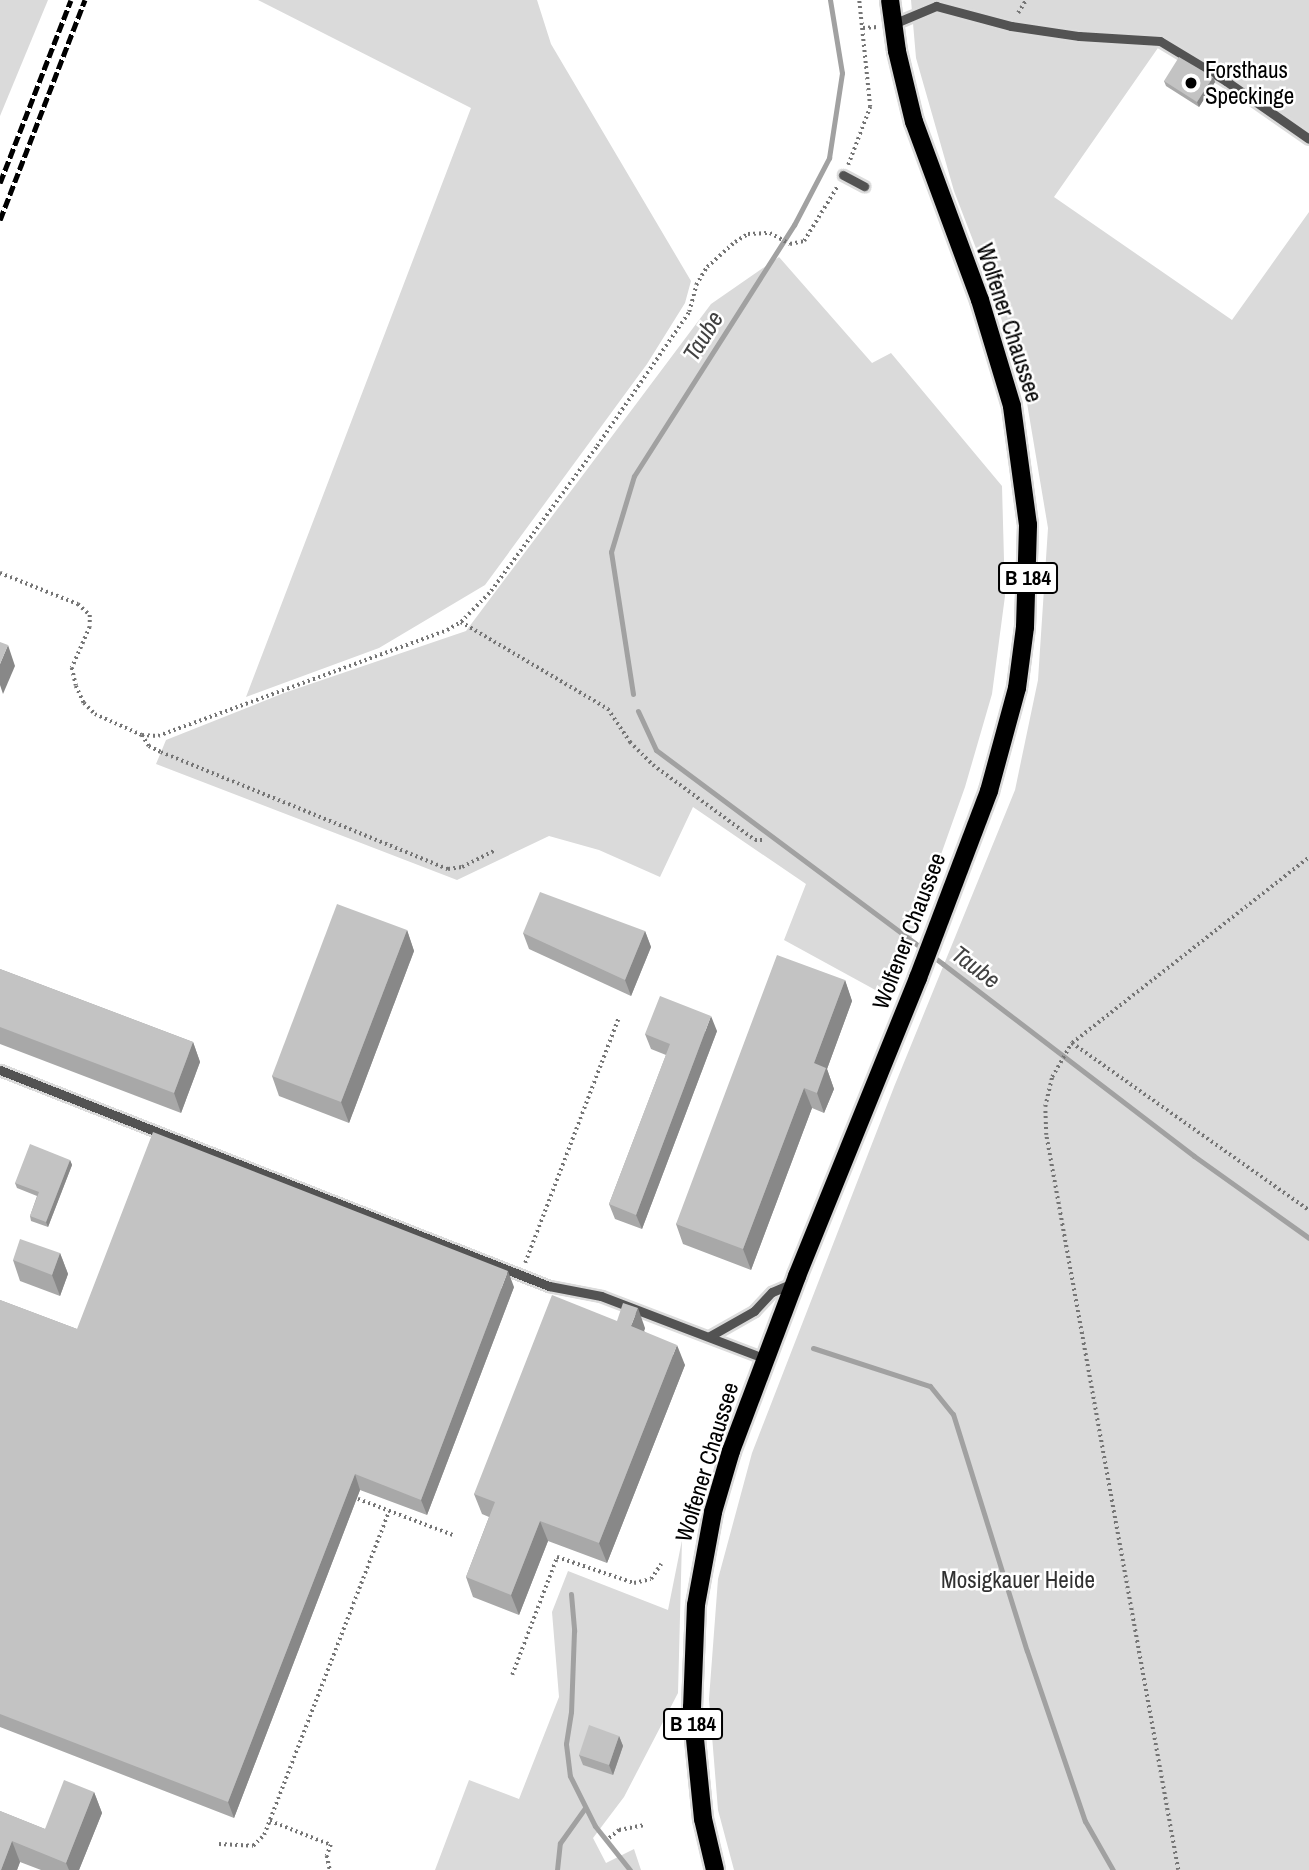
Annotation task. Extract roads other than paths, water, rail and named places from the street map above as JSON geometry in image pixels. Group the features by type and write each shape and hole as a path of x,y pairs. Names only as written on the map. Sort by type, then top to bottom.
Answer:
{"main road":[{"name":"Wolfener Chaussee","path":"715,1870 702,1819 694,1735 696,1605 707,1539 723,1477 795,1282 918,978 989,791 1017,688 1025,627 1028,525 1018,437 1003,370 980,300 923,151 907,99 890,0"}],"lane":[{"path":"892,24 936,6 1011,26 1079,36 1160,41 1226,80 1309,139"},
{"path":"844,175 864,186"},
{"path":"0,1070 549,1286 601,1296 766,1359"},
{"path":"710,1336 754,1311 772,1292 795,1282"}],"waterway":[{"name":"Taube","path":"633,694 611,552 634,476 794,225 829,158 842,73 830,0"},
{"name":"Taube","path":"638,711 656,750 1194,1156 1309,1238"},
{"path":"813,1348 930,1386 953,1414 1027,1651 1085,1821 1113,1870"},
{"path":"571,1594 574,1631 571,1712 566,1744 570,1776 595,1826 630,1870"},
{"path":"557,1870 560,1843 585,1808"}],"railway":[{"path":"0,183 71,0"},
{"path":"0,220 85,0"}],"place":[{"name":"Forsthaus Speckinge","path":"1191,83"}],"park label":[{"name":"Mosigkauer Heide","path":"1018,1580"}]}
